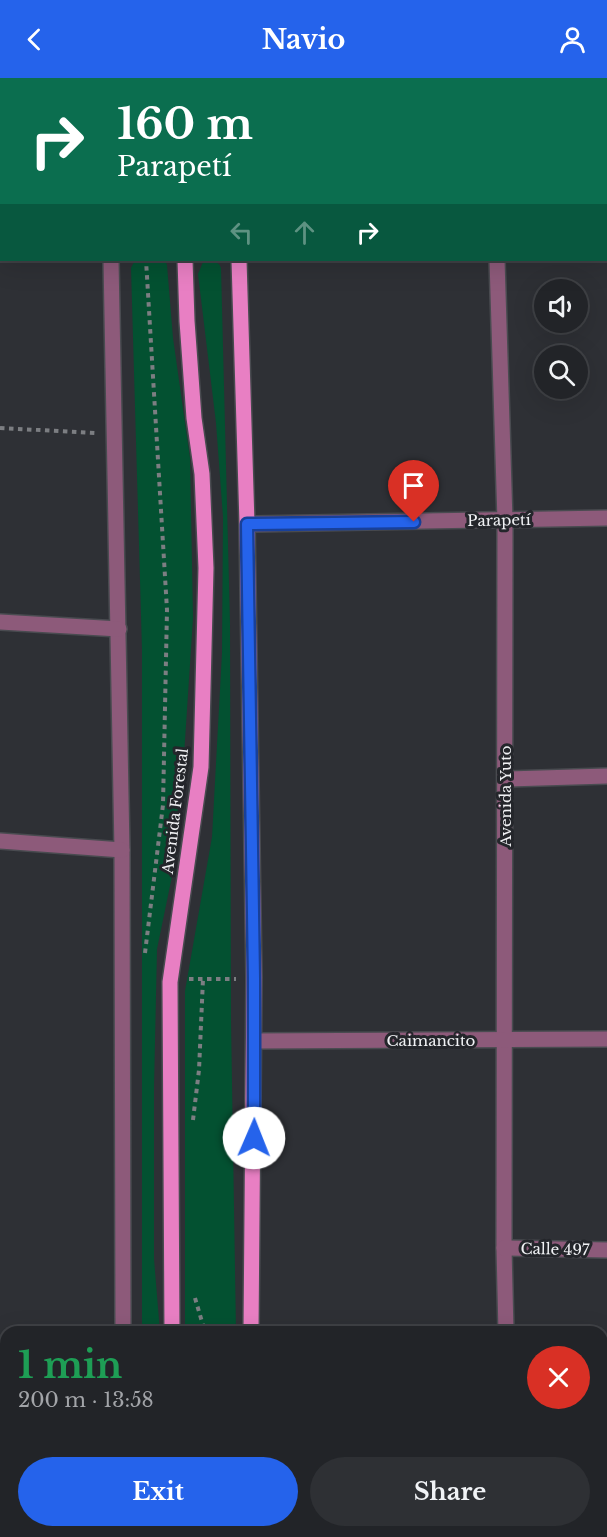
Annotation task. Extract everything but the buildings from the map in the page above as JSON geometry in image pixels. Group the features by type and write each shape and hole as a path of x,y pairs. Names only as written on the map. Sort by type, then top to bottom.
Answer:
{"main road":[{"name":"Avenida Forestal","path":"172,1326 170,979 201,767 206,568 202,474 194,407 185,261"},
{"path":"238,261 247,524 255,1041 251,1326"}],"street":[{"path":"111,261 122,850 123,1326"},
{"name":"Avenida Yuto","path":"497,261 505,520 506,1326"},
{"name":"Parapetí","path":"247,524 607,518"},
{"path":"0,622 119,629"},
{"path":"505,779 607,776"},
{"path":"0,841 122,850"},
{"name":"Caimancito","path":"255,1041 607,1039"},
{"name":"Calle 497","path":"504,1248 607,1250"}],"path":[{"path":"145,956 163,805 166,610 146,261"},
{"path":"0,428 114,434"},
{"path":"170,979 254,978"},
{"path":"193,1122 199,1070 203,979"},
{"path":"195,1292 195,1303 203,1326"}],"green space":[{"path":"134,261 165,261 167,265 173,338 190,458 193,618 178,847 157,949 154,1259 160,1326 142,1326 142,649 131,268"},
{"path":"213,261 221,268 230,623 231,1021 236,1326 185,1326 185,991 212,837 222,653 223,517 216,423 198,274 203,262"}],"route":[{"path":"254,1138 255,1041 247,524 414,522"}]}
